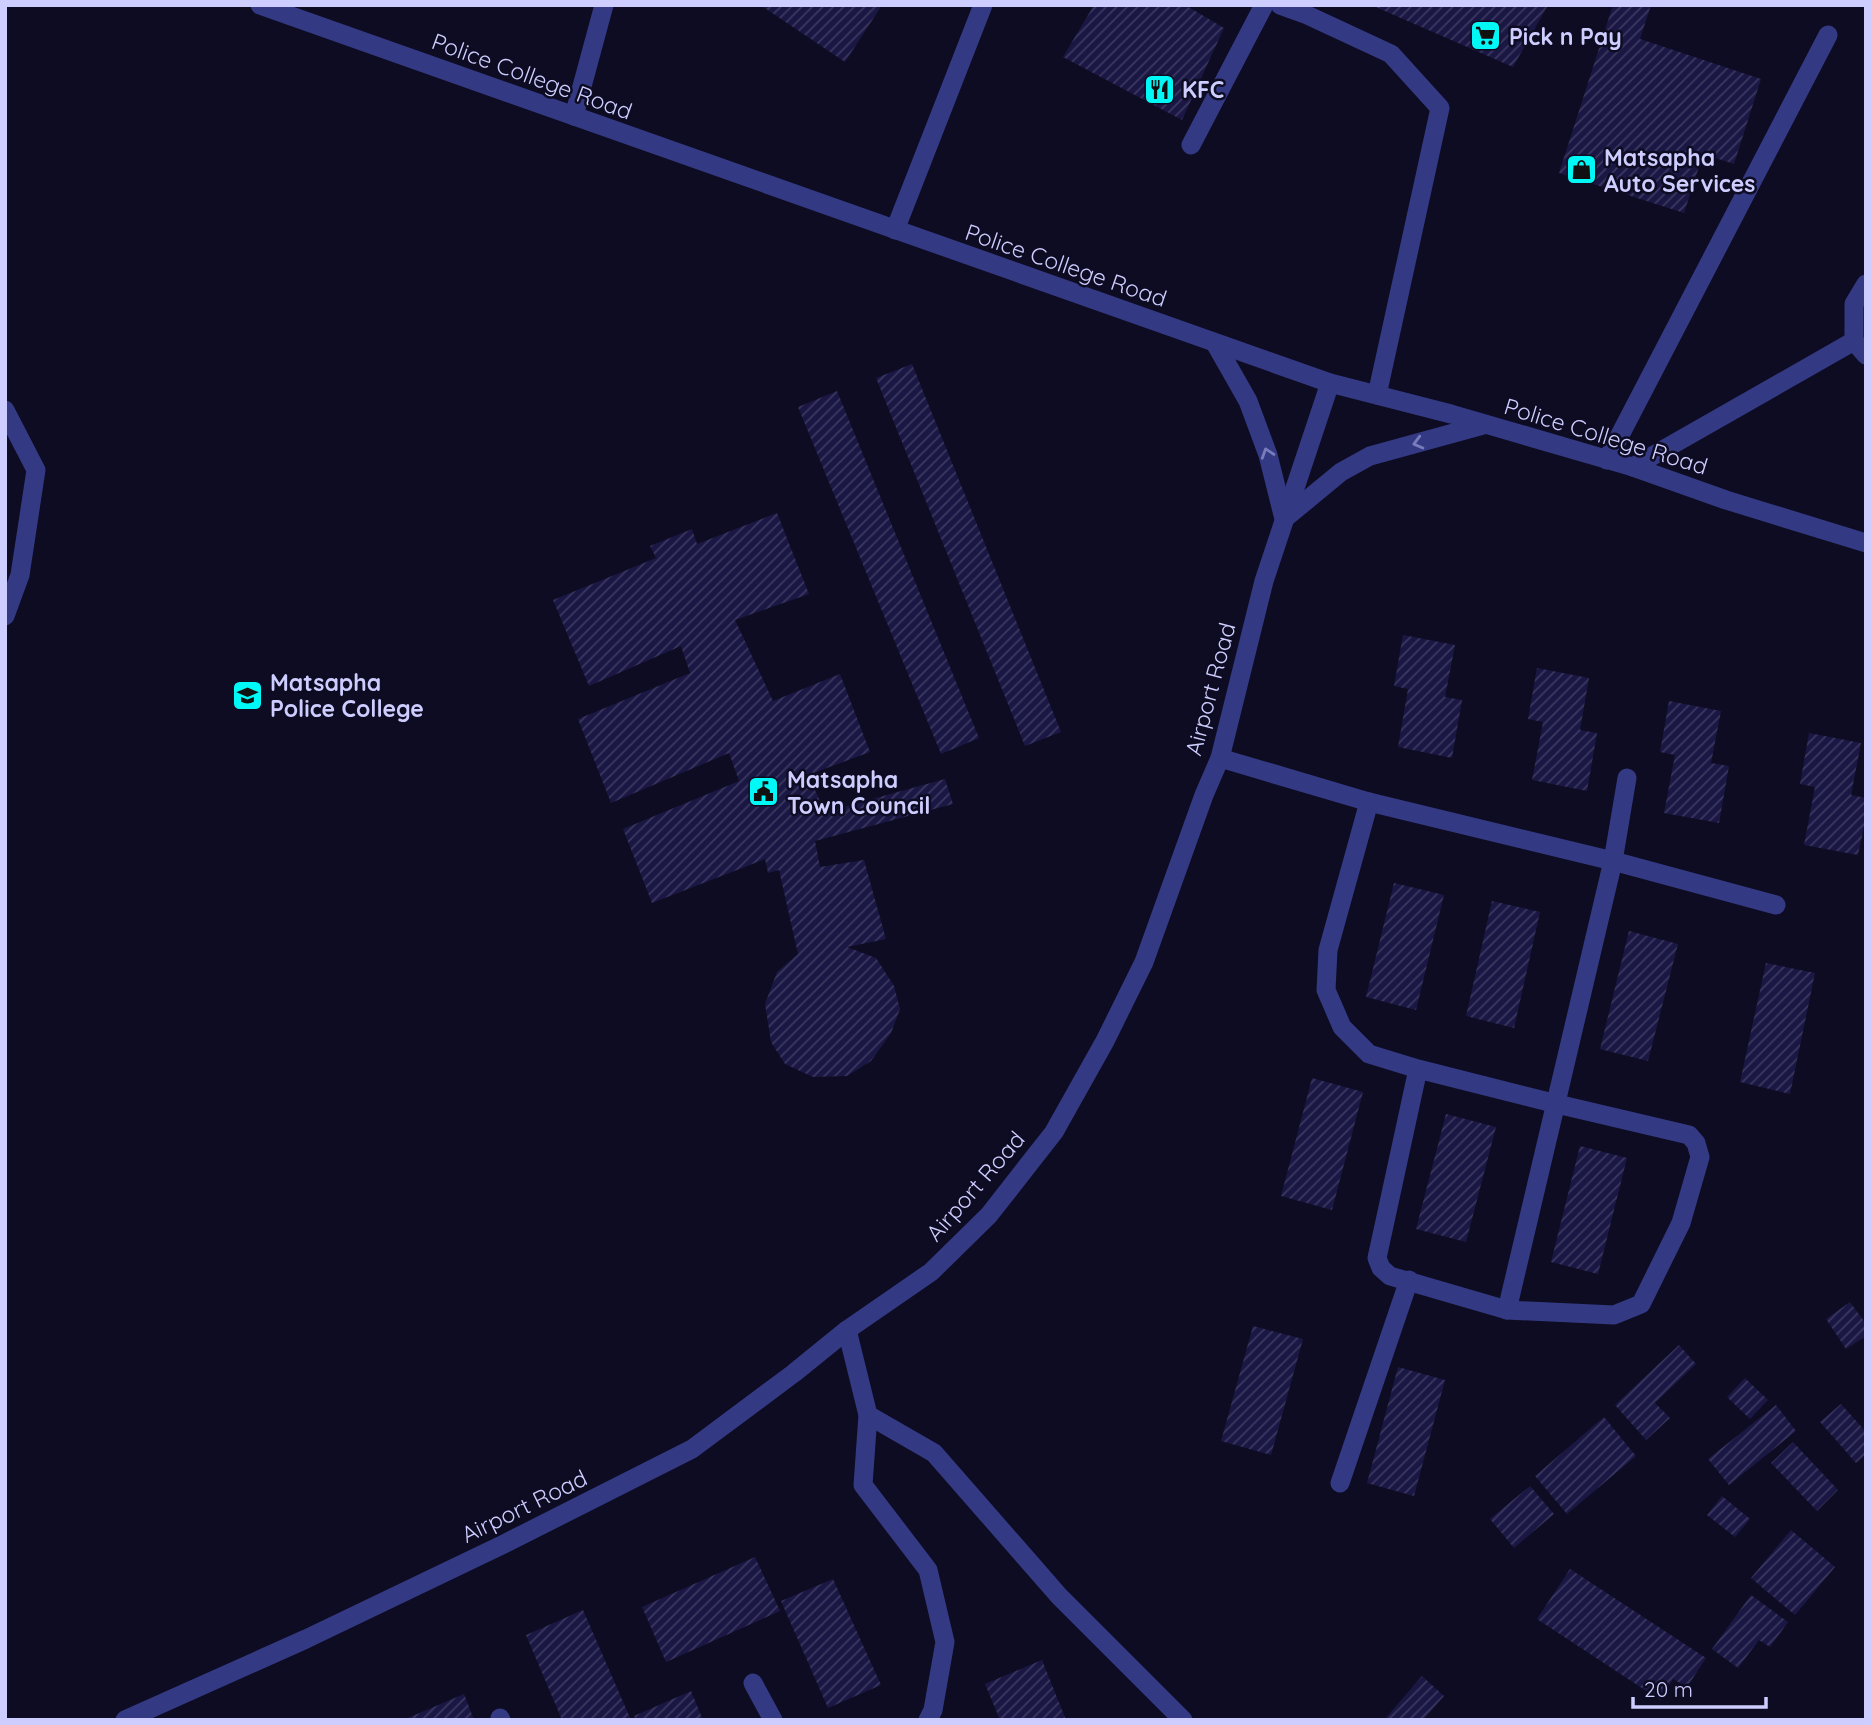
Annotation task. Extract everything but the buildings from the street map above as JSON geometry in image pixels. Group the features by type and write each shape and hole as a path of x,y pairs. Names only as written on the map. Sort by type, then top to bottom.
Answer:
{"street":[{"name":"Police College Road","path":"260,5 1330,383 1633,467 1726,500 1866,543"},
{"path":"574,116 604,5"},
{"path":"895,230 983,5"},
{"path":"1191,145 1264,5"},
{"path":"1280,5 1391,54 1440,108 1377,395"},
{"path":"1607,460 1828,35"},
{"path":"1633,467 1860,348 1854,304 1866,284"},
{"path":"1215,343 1248,401 1268,455 1284,519 1341,472 1370,456 1484,425"},
{"name":"Airport Road","path":"125,1720 306,1639 692,1449 847,1330 931,1272 989,1214 1054,1132 1105,1041 1144,962 1220,758 1264,581 1330,383"},
{"path":"5,410 36,470 20,575 5,616"},
{"path":"1220,758 1369,802 1613,861 1776,905"},
{"path":"1507,1310 1613,861 1627,778"},
{"path":"1369,802 1328,950 1326,990 1342,1027 1369,1054 1418,1069 1689,1135 1696,1143 1700,1157 1681,1223 1641,1304 1614,1315 1507,1310 1390,1276 1381,1268 1377,1258 1418,1069"},
{"path":"1340,1483 1409,1280"},
{"path":"847,1330 868,1415 863,1485 928,1570 945,1642 933,1710 928,1720"},
{"path":"868,1415 934,1453 1059,1596 1183,1720"},
{"path":"754,1683 773,1720"}],"place":[{"name":"Pick n Pay","path":"1486,36"},
{"name":"KFC","path":"1159,89"},
{"name":"Matsapha Auto Services","path":"1581,170"},
{"name":"Matsapha Police College","path":"247,695"},
{"name":"Matsapha Town Council","path":"764,792"}]}
